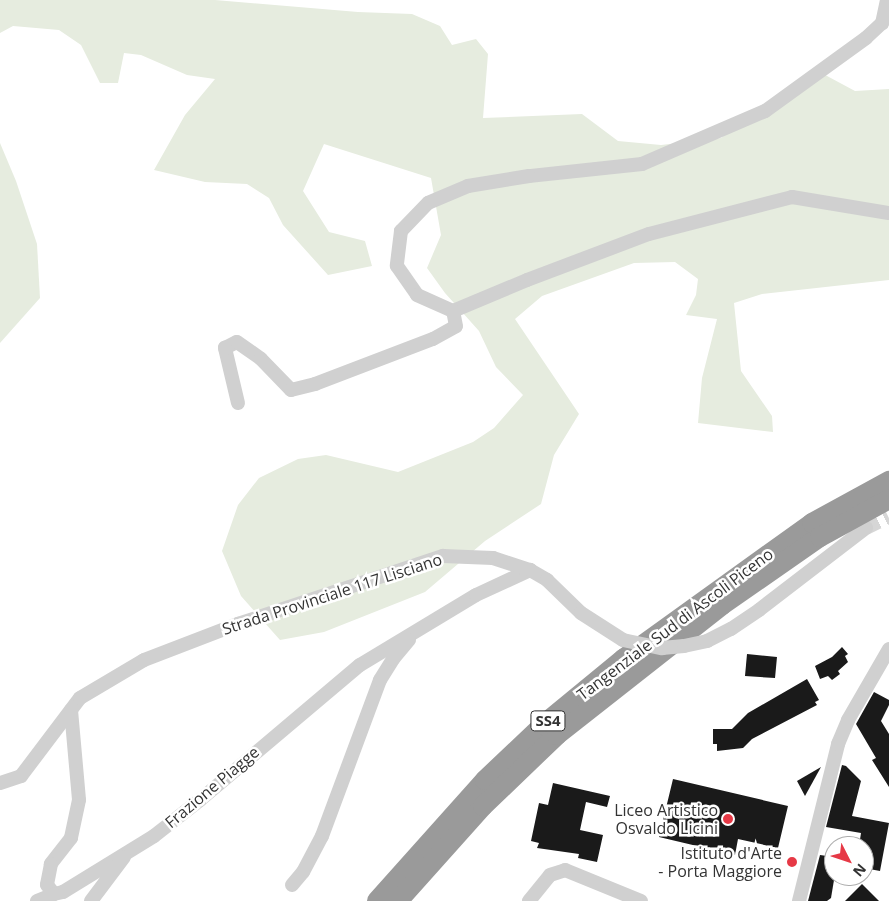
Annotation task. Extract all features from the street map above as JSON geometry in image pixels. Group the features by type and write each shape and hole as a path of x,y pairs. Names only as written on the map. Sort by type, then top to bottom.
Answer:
{"highway":[{"name":"Tangenziale Sud di Ascoli Piceno","path":"377,901 485,780 543,725 623,660 812,523 889,480"},
{"name":"Tangenziale Sud di Ascoli Piceno","path":"398,901 483,806 558,735 722,605 820,537 889,499"}],"street":[{"path":"887,0 882,23 866,38 765,111 642,164 529,176 468,186 428,203 402,231 397,266 417,295 453,311 528,280 650,234 792,197 889,213"},
{"path":"238,403 225,348 237,342 261,359 291,390 315,384 433,339 456,326 453,311"},
{"name":"Strada Provinciale 117 Lisciano","path":"0,784 21,776 80,698 144,660 238,624 443,556 493,558 530,570 547,580 581,612 623,640 662,648 707,641 731,629 759,610 866,528"},
{"name":"Frazione Piagge","path":"38,901 63,892 154,836 200,800 275,734 360,665 476,594 530,570"},
{"path":"292,885 303,872 322,836 380,680 404,644 437,618"},
{"path":"799,901 838,744 848,720 889,650"},
{"path":"54,894 47,885 51,864 71,838 79,800 71,710"},
{"path":"91,901 127,853"},
{"path":"529,901 550,875 565,870 640,901"}],"shaded area":[{"path":"0,0 215,0 358,12 412,14 440,26 452,45 476,39 488,54 483,118 582,114 618,141 661,145 721,138 814,69 855,91 889,89 889,280 762,294 734,303 741,371 772,416 773,432 698,423 702,378 717,319 686,315 696,295 698,279 675,262 634,263 542,296 515,319 579,414 554,455 541,504 485,541 425,592 324,632 280,640 241,596 222,551 238,505 259,478 298,459 326,455 398,472 473,442 494,428 523,395 496,367 479,331 445,293 427,268 441,235 431,178 324,144 303,191 329,232 365,241 372,266 328,275 283,225 269,198 247,184 205,182 154,170 185,115 215,79 187,75 141,55 124,53 118,83 100,83 81,45 59,30 13,26 0,33"},
{"path":"0,143 16,181 37,244 40,298 0,343"}],"building":[{"path":"842,647 848,654 845,656 848,662 838,671 840,674 832,680 828,676 820,679 815,666 832,657"},
{"path":"747,654 777,657 775,678 745,676"},
{"path":"807,679 819,700 815,702 817,705 752,739 743,748 717,751 717,744 713,744 713,729 732,729 748,713"},
{"path":"874,692 889,700 889,705 881,721 889,734 889,787 872,760 876,758 856,724"},
{"path":"842,765 846,766 861,781 852,816 889,823 880,871 874,870 874,836 861,836 861,833 826,827"},
{"path":"821,767 805,796 797,781"},
{"path":"673,779 788,806 778,848 738,839 735,855 659,837"},
{"path":"553,783 610,796 607,807 586,802 580,830 603,835 597,862 578,858 579,854 537,848 539,843 531,841 539,803 548,805"},
{"path":"820,855 824,856 824,886 833,886 831,898 827,901 808,901"},
{"path":"860,886 864,886 879,901 845,901"}],"tunnel":[{"path":"866,528 889,517"}],"place":[{"name":"Liceo Artistico Osvaldo Licini","path":"728,819"},
{"name":"Istituto d'Arte - Porta Maggiore","path":"792,862"}]}
